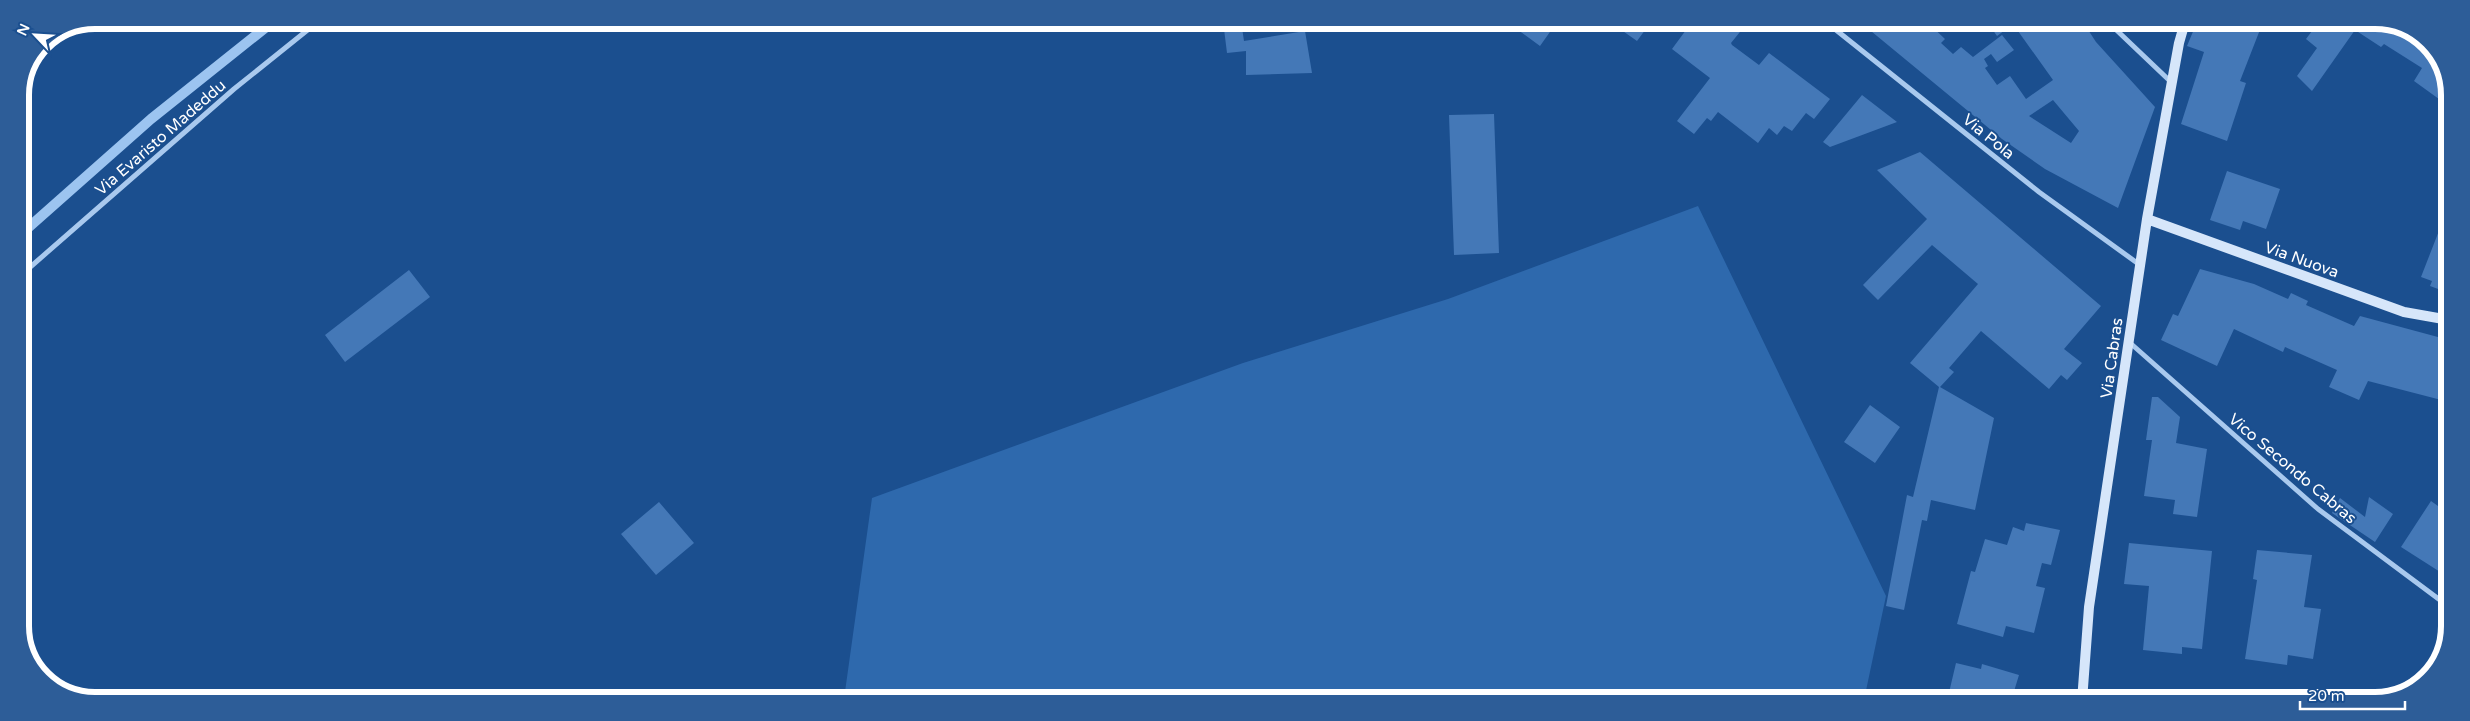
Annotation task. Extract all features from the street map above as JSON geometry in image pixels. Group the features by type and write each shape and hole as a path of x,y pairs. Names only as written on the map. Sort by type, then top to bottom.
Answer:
{"street":[{"name":"Via Evaristo Madeddu","path":"29,268 234,88 309,29"},
{"name":"Via Pola","path":"1835,29 2039,192 2140,265"},
{"path":"2115,29 2172,83"},
{"name":"Via Cabras","path":"2083,692 2089,607 2140,265 2172,83 2184,29"},
{"name":"Via Nuova","path":"2147,219 2404,312 2441,319"},
{"name":"Vico Secondo Cabras","path":"2129,342 2318,509 2441,601"}],"shaded area":[{"path":"1698,206 1886,596 1866,692 845,692 872,498 1243,363 1448,299"}],"building":[{"path":"1224,29 1242,29 1244,41 1305,31 1312,73 1246,75 1246,51 1227,53"},
{"path":"1517,29 1552,29 1540,46"},
{"path":"1620,29 1646,29 1637,41"},
{"path":"1685,29 1742,29 1731,43 1732,45 1759,65 1769,53 1830,99 1814,119 1806,113 1792,131 1784,126 1777,135 1769,128 1758,143 1718,112 1711,121 1707,118 1694,134 1677,121 1710,78 1672,49 1686,30"},
{"path":"1868,29 1934,29 1945,39 1941,43 1953,54 1961,47 1973,57 2002,35 2014,50 1997,62 1991,54 1984,59 1988,66 1985,68 1997,85 2010,76 2026,99 2053,80 2017,29 2088,29 2096,42 2155,107 2118,208 2045,169 2002,139","holes":["2053,100 2079,131 2071,143 2029,116"]},
{"path":"1992,29 2006,29 1997,36"},
{"path":"2194,29 2260,29 2240,81 2246,83 2227,141 2181,124 2204,52 2187,46"},
{"path":"2314,29 2384,29 2412,40 2428,55 2438,74 2441,100 2414,81 2422,68 2384,44 2381,47 2355,30 2312,91 2297,76 2317,48 2306,39"},
{"path":"1862,95 1897,122 1830,147 1823,142"},
{"path":"1494,114 1499,253 1454,255 1449,115"},
{"path":"1920,152 2101,306 2064,349 2082,363 2067,380 2061,375 2049,389 1981,331 1949,368 1954,372 1940,387 1994,418 1975,510 1931,500 1927,521 1922,520 1904,610 1886,606 1907,495 1913,497 1939,387 1910,363 1978,284 1932,245 1878,300 1863,285 1927,219 1877,170"},
{"path":"2227,171 2280,189 2266,229 2243,221 2240,230 2210,220"},
{"path":"2441,226 2441,290 2430,286 2432,281 2421,277"},
{"path":"2200,269 2254,284 2288,299 2291,293 2308,301 2306,305 2354,326 2360,316 2441,338 2441,400 2368,381 2359,400 2329,387 2337,370 2285,347 2283,352 2234,329 2217,366 2161,340 2173,314 2178,316"},
{"path":"409,270 430,297 345,362 325,335"},
{"path":"2152,397 2158,397 2180,417 2176,443 2207,449 2197,517 2173,514 2175,500 2144,496 2152,440 2146,440"},
{"path":"1870,405 1900,427 1875,463 1844,442"},
{"path":"2369,497 2393,514 2375,542 2332,513 2340,498 2365,517"},
{"path":"2431,501 2438,506 2441,502 2441,573 2401,547"},
{"path":"659,502 694,543 656,575 621,534"},
{"path":"2026,523 2060,530 2051,565 2042,563 2036,586 2045,588 2034,633 2006,626 2003,637 1957,624 1971,571 1975,572 1985,539 2007,545 2013,527 2024,531"},
{"path":"2129,543 2212,551 2202,649 2182,647 2182,654 2143,650 2149,586 2124,584"},
{"path":"2257,550 2312,555 2304,607 2321,609 2313,659 2288,655 2287,665 2245,659 2257,580 2253,579"},
{"path":"1956,663 1981,669 1982,664 2019,675 2014,692 1949,692"}],"waterway":[{"path":"29,227 151,119 264,29"}]}
